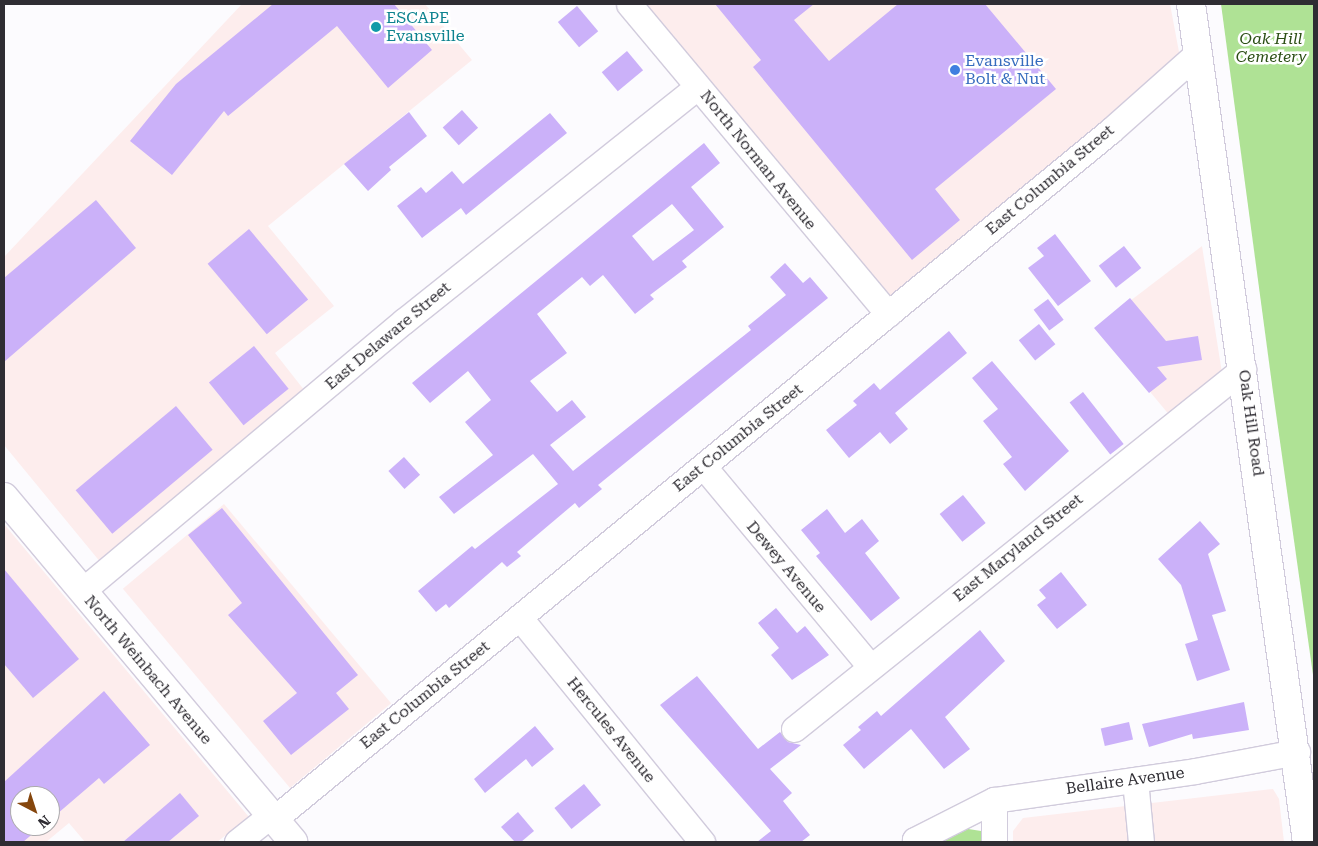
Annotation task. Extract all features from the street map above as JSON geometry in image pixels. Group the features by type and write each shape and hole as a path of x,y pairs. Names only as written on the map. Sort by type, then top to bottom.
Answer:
{"main road":[{"name":"Oak Hill Road","path":"1191,4 1297,752 1307,842"},
{"name":"North Weinbach Avenue","path":"4,497 293,842"}],"street":[{"name":"North Norman Avenue","path":"629,4 888,314"},
{"name":"East Columbia Street","path":"237,842 272,817 520,618 704,467 1116,127 1198,53"},
{"name":"East Delaware Street","path":"82,591 404,321 697,87"},
{"name":"East Maryland Street","path":"794,730 870,666 1243,369"},
{"name":"Dewey Avenue","path":"704,467 870,666"},
{"name":"Hercules Avenue","path":"520,618 702,842"},
{"name":"Bellaire Avenue","path":"917,842 915,840 994,800 1135,780 1297,752"},
{"path":"1135,780 1141,842"},
{"path":"994,800 994,842"}],"shaded area":[{"path":"242,4 425,4 472,60 268,226 334,306 275,353 312,400 106,569 4,445 4,257"},
{"path":"630,4 1170,4 1182,68 888,314"},
{"path":"1202,246 1222,373 1171,417 1096,327"},
{"path":"224,504 391,703 290,788 123,589"},
{"path":"4,524 249,817 217,842 85,842 69,823 60,830 60,786 10,786 10,836 53,836 46,842 4,842"},
{"path":"1273,789 1279,799 1284,842 1013,842 1013,831 1023,818"}],"green space":[{"name":"Oak Hill Cemetery","path":"1221,4 1314,4 1314,682 1273,392"},
{"path":"962,828 981,831 983,842 943,842 947,834"}],"building":[{"path":"273,4 394,4 432,50 388,88 337,26 228,116 224,111 172,175 130,141 176,84"},
{"path":"715,4 814,4 794,20 829,61 898,4 985,4 1056,89 935,189 960,220 912,260 753,67 761,60"},
{"path":"577,6 598,31 579,47 558,22"},
{"path":"627,51 643,70 618,91 602,72"},
{"path":"462,110 478,128 459,145 443,127"},
{"path":"409,112 427,136 389,167 391,170 368,191 344,164"},
{"path":"550,113 567,133 466,215 461,208 422,238 397,206 421,187 426,193 452,171 463,184"},
{"path":"704,143 720,163 691,187 724,227 682,261 687,267 650,295 654,299 635,314 603,275 590,286 582,277 537,314 567,353 530,381 557,412 572,400 586,417 550,445 573,471 751,330 748,326 786,295 770,277 785,263 803,283 810,277 828,298 598,485 602,489 579,508 575,503 517,552 521,556 507,567 502,562 449,608 446,604 436,612 418,591 472,546 475,549 558,484 533,454 454,514 439,497 493,455 465,422 491,400 468,371 430,403 412,383","holes":["672,204 694,230 653,261 632,236"]},
{"path":"96,200 136,248 4,362 4,278"},
{"path":"249,229 308,299 267,334 208,264"},
{"path":"1055,234 1091,281 1058,306 1028,268 1044,256 1037,248"},
{"path":"1124,246 1141,268 1116,288 1099,266"},
{"path":"1130,298 1166,341 1198,336 1202,360 1157,367 1167,379 1149,393 1094,328"},
{"path":"1048,299 1064,320 1049,331 1034,310"},
{"path":"1039,324 1055,344 1035,361 1019,340"},
{"path":"949,331 967,353 895,413 908,429 890,444 880,432 849,458 826,430 857,405 853,401 874,383 880,390"},
{"path":"254,346 289,389 244,425 209,383"},
{"path":"992,361 1069,451 1025,491 1003,464 1012,457 983,421 998,409 972,378"},
{"path":"1083,392 1124,444 1110,454 1070,402"},
{"path":"176,406 213,450 112,534 76,490"},
{"path":"404,457 420,475 404,489 388,471"},
{"path":"963,495 986,523 962,542 940,514"},
{"path":"222,508 358,675 336,693 349,709 291,755 263,721 297,693 228,615 242,603 188,535"},
{"path":"827,509 845,533 862,519 879,541 865,553 900,598 871,621 816,556 820,553 801,530"},
{"path":"1200,521 1220,544 1208,554 1226,611 1212,615 1230,670 1197,681 1185,644 1198,640 1181,585 1158,559"},
{"path":"4,569 79,659 33,698 4,664"},
{"path":"1061,572 1087,605 1057,629 1037,605 1046,598 1039,590"},
{"path":"776,608 797,633 805,626 829,655 792,680 771,655 779,648 758,623"},
{"path":"980,630 1005,661 945,717 970,749 944,769 911,729 864,769 843,745 861,730 858,727 877,711 881,716"},
{"path":"697,676 758,749 780,732 788,742 801,745 770,769 792,793 783,801 810,835 801,842 757,842 771,831 660,705"},
{"path":"104,691 150,745 104,784 99,778 60,811 60,786 10,786 10,836 30,836 23,842 4,842 4,782"},
{"path":"1244,702 1249,730 1193,739 1192,734 1149,747 1142,724"},
{"path":"1129,722 1133,740 1105,746 1101,729"},
{"path":"535,726 554,749 532,767 526,759 485,793 474,779"},
{"path":"584,784 601,805 571,829 554,808"},
{"path":"180,793 199,816 168,842 123,842"},
{"path":"518,812 534,831 521,842 515,842 501,827"}],"place":[{"name":"ESCAPE Evansville","path":"376,27"},
{"name":"Evansville Bolt & Nut","path":"955,70"}]}
